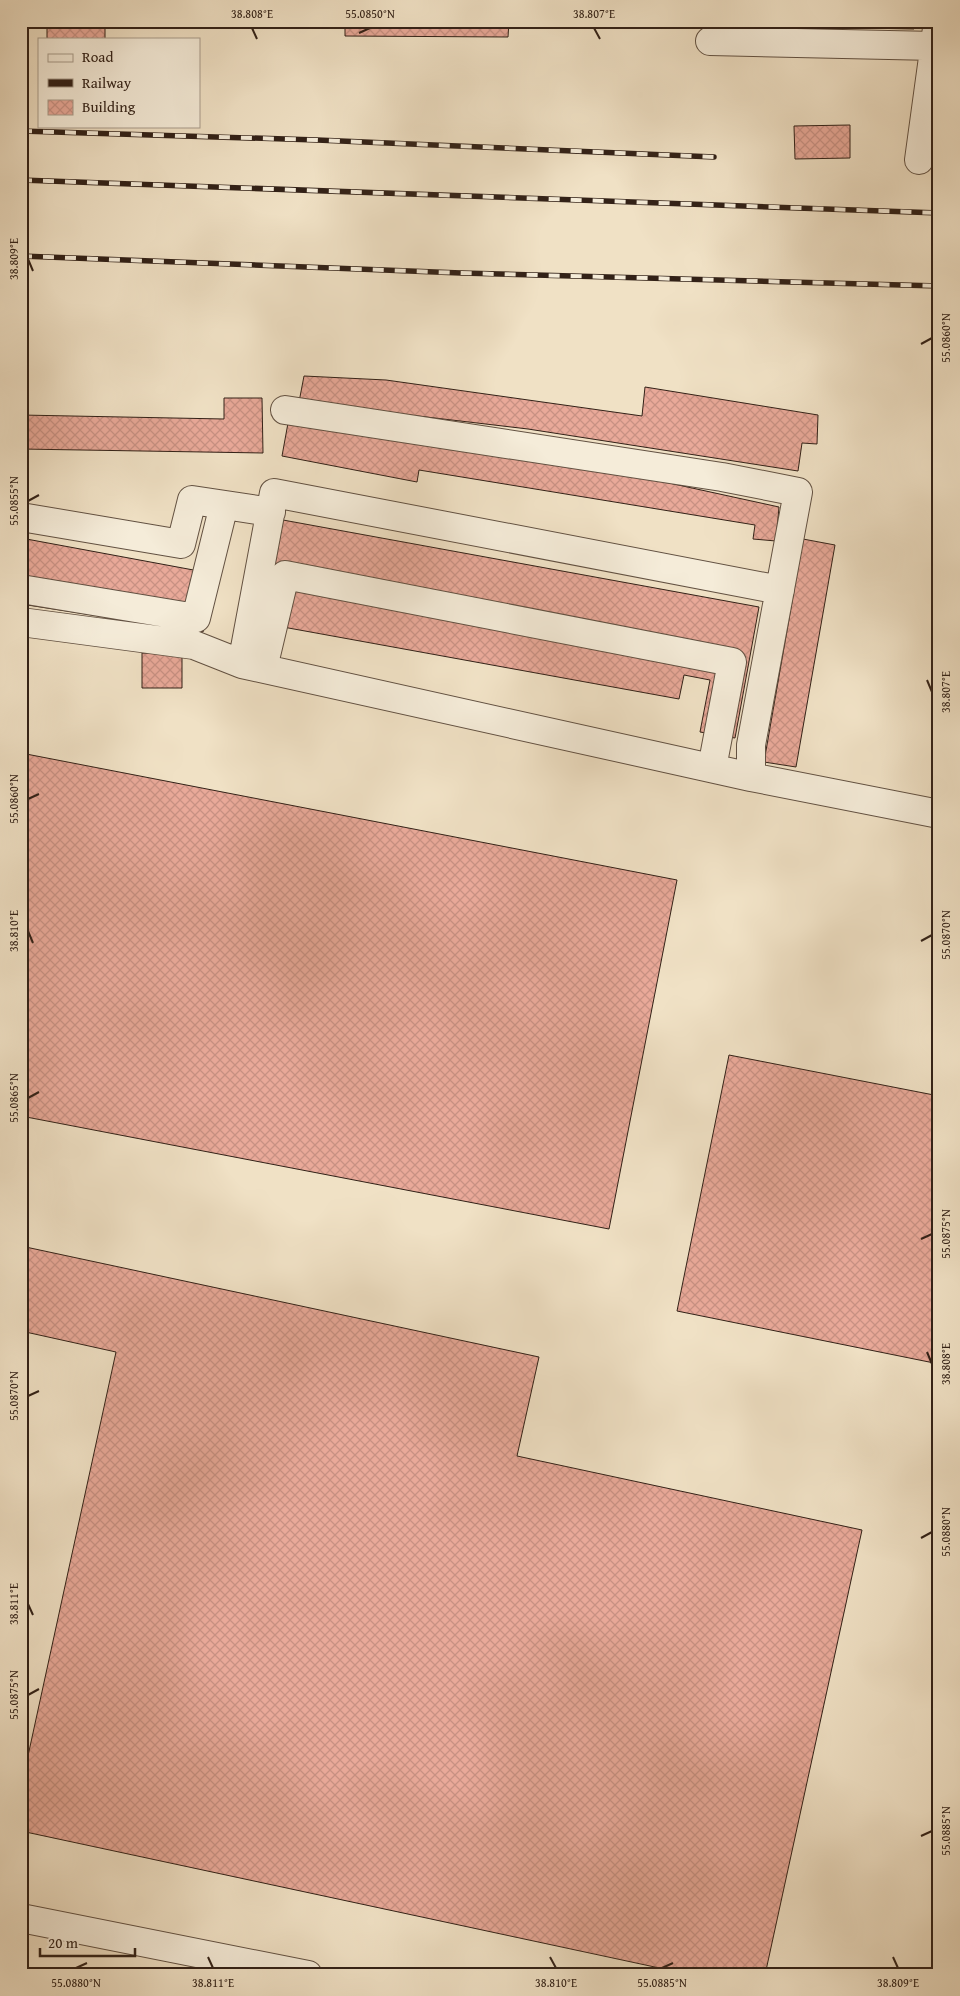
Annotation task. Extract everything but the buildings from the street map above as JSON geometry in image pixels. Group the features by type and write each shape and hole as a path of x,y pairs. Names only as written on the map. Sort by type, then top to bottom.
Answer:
{"lane":[{"path":"710,42 937,33 919,160"},
{"path":"284,410 722,477 798,492 751,745 751,777"},
{"path":"252,666 274,493 780,590"},
{"path":"21,517 181,544 192,500 271,512"},
{"path":"21,589 196,618 224,505"},
{"path":"252,666 285,575 732,662 712,768"},
{"path":"21,622 194,645 252,666 751,777 939,814"},
{"path":"21,1918 308,1975"}],"railway":[{"path":"21,131 317,140 714,157"},
{"path":"21,180 939,213"},
{"path":"21,256 461,273 939,286"}]}
